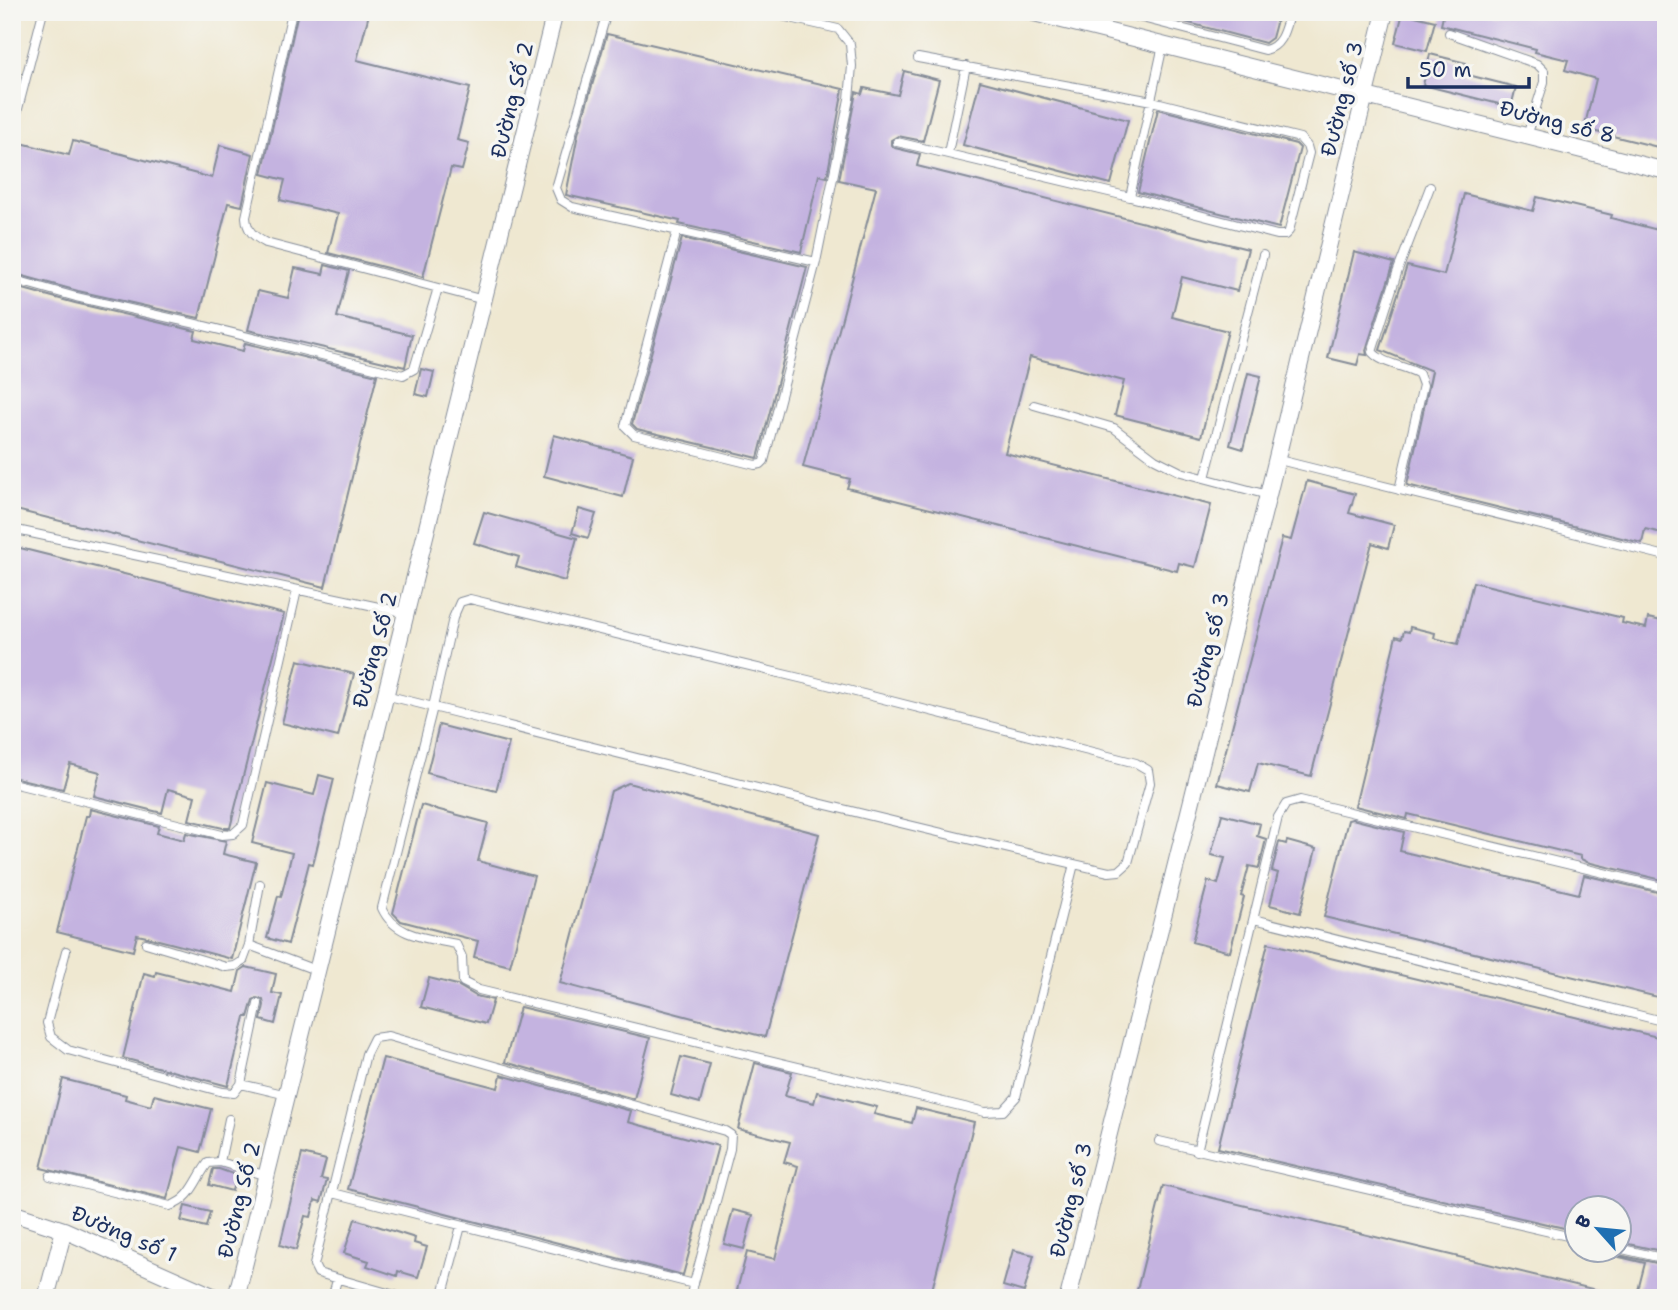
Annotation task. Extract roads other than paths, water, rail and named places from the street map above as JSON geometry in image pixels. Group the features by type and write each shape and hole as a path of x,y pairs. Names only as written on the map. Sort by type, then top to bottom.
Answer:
{"street":[{"name":"Đường Số 2","path":"236,1298 555,12"},
{"name":"Đường số 8","path":"1030,12 1666,171"},
{"name":"Đường số 3","path":"1068,1298 1385,12"},
{"name":"Đường số 1","path":"12,1213 64,1230 217,1298"},
{"path":"46,1298 64,1230"}],"lane":[{"path":"12,132 43,12"},
{"path":"292,12 246,216 247,228 255,237 266,243 484,300"},
{"path":"607,12 556,188 561,200 572,208 816,262"},
{"path":"677,231 625,426 634,435 755,465 761,464 764,461 816,262 849,99 852,66 850,44 838,29 764,12"},
{"path":"1119,12 1265,50 1279,44 1290,12"},
{"path":"1449,33 1537,64 1544,71 1544,82 1527,136"},
{"path":"1130,197 1163,45"},
{"path":"897,142 1278,235 1285,235 1289,231 1307,167 1309,153 1300,138 1152,101 918,58"},
{"path":"948,153 966,66"},
{"path":"1399,490 1423,385 1419,374 1379,359 1372,352 1397,272 1430,187"},
{"path":"1205,478 1263,255"},
{"path":"12,279 76,297 403,375 414,369 438,288"},
{"path":"1034,405 1114,428 1155,459 1181,472 1268,495"},
{"path":"1275,460 1666,556"},
{"path":"12,529 407,613"},
{"path":"12,783 222,835 233,834 243,825 297,590"},
{"path":"384,695 433,707 565,742 1109,872 1119,872 1128,863 1150,783 1149,770 1136,763 847,690 470,599 460,602 453,618 433,707 382,908 387,920 401,932 456,944 462,957 463,982 480,990 985,1112 1003,1111 1016,1097 1074,864"},
{"path":"1197,1151 1278,817 1286,803 1300,800 1666,888"},
{"path":"146,943 226,967 235,966 243,961 249,946 260,884"},
{"path":"1254,919 1666,1022"},
{"path":"249,946 318,971"},
{"path":"66,951 47,1023 51,1037 68,1050 234,1093 242,1084 258,1004"},
{"path":"405,1298 337,1280 318,1273 314,1265 366,1054 374,1038 388,1037 725,1131 731,1135 730,1149 690,1298"},
{"path":"242,1084 287,1095"},
{"path":"220,1162 229,1119"},
{"path":"1159,1141 1562,1235"},
{"path":"50,1176 170,1206 179,1203 191,1193 208,1163 220,1162 267,1176"},
{"path":"333,1194 694,1284"},
{"path":"442,1298 461,1226"},
{"path":"1632,1251 1666,1259"},
{"path":"332,1298 337,1280"}]}
